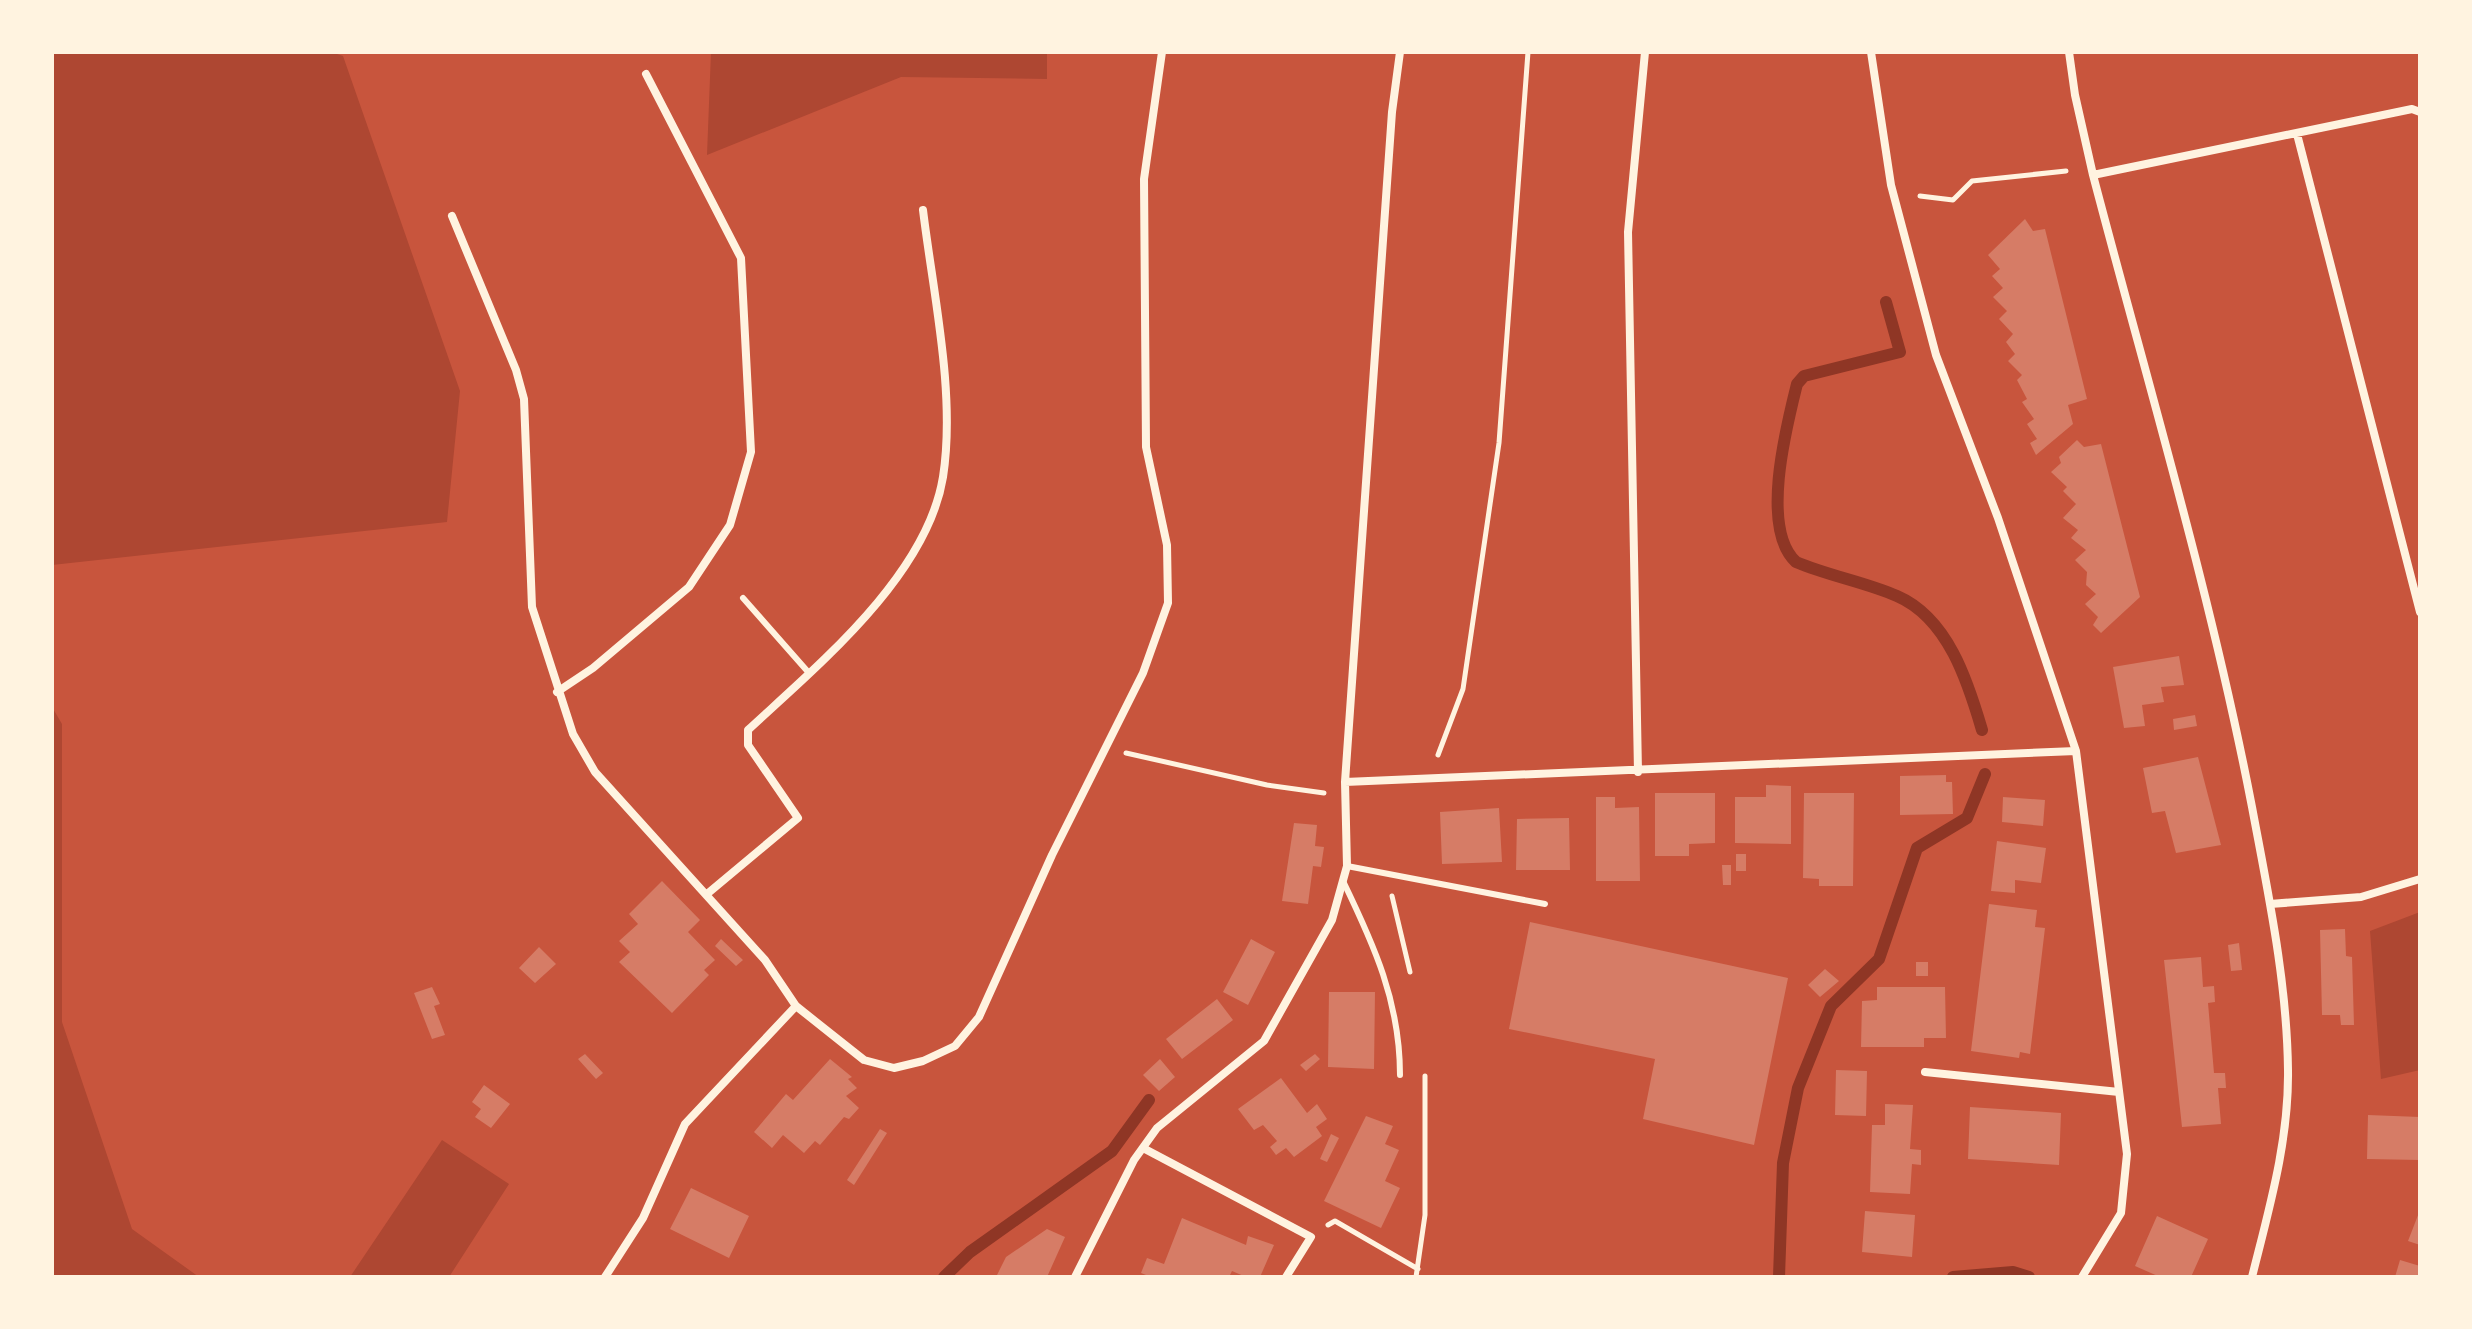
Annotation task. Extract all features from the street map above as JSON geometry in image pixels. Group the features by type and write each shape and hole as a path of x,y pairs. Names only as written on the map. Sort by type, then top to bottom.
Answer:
{"street":[{"path":"452,216 516,370 524,399 532,607 573,734 595,772 765,960 796,1006 864,1060 894,1068 923,1061 955,1046 979,1017 1052,855 1143,673 1168,603 1167,545 1146,447 1144,179 1162,52"},
{"path":"1075,1277 1143,1148 1157,1128 1264,1041 1332,920 1347,866 1345,782 1391,127 1400,52"},
{"path":"1638,772 1628,232 1645,52"},
{"path":"1871,52 1894,193 1936,355 2003,533 2076,751 2127,1154 2121,1213 2082,1277"},
{"path":"2069,52 2093,175 2231,699 2270,904 2286,1020 2288,1072 2278,1176 2252,1277"},
{"path":"557,692 593,668 689,587 730,525 751,452 741,258 646,74"},
{"path":"2093,175 2412,109 2420,112"},
{"path":"2297,134 2420,612"},
{"path":"707,894 798,818 748,745 748,730 882,600 927,524 943,479 944,388 923,210"},
{"path":"1345,782 1638,772 2076,751"},
{"path":"2270,904 2361,897 2420,879"},
{"path":"605,1277 643,1218 685,1124 796,1006"},
{"path":"1925,1072 2119,1092"},
{"path":"1143,1148 1311,1237 1286,1277"}],"lane":[{"path":"743,598 809,673"},
{"path":"1347,866 1545,904"},
{"path":"1343,881 1384,968 1400,1036 1400,1075"}],"path":[{"path":"1428,780 1463,689 1499,443 1528,52"},
{"path":"1894,193 1953,200 1972,181 2066,171"},
{"path":"1126,753 1267,785 1318,792"},
{"path":"1311,1237 1335,1221 1418,1269"}],"shaded area":[{"path":"52,52 331,52 343,56 460,391 447,522 52,565"},
{"path":"711,52 1047,52 1047,79 901,77 707,155"},
{"path":"52,707 62,724 62,1022 132,1229 199,1277 52,1277"},
{"path":"2420,912 2420,1070 2381,1079 2370,931"},
{"path":"442,1140 509,1184 449,1277 350,1277"}],"building":[{"path":"2025,219 2033,231 2045,229 2087,399 2068,405 2073,424 2036,455 2030,443 2037,439 2027,424 2034,419 2022,402 2027,399 2017,380 2022,375 2008,361 2015,354 2006,342 2013,334 1999,319 2007,311 1993,297 2003,288 1992,276 2000,269 1988,255"},
{"path":"2077,440 2084,447 2101,444 2140,597 2101,633 2093,625 2098,617 2085,604 2096,594 2086,585 2087,572 2075,560 2086,550 2071,538 2078,530 2063,518 2076,504 2063,491 2067,487 2051,472 2061,463 2059,457"},
{"path":"2179,656 2184,685 2161,687 2164,702 2142,705 2145,726 2124,728 2113,667"},
{"path":"2195,715 2197,726 2174,730 2173,719"},
{"path":"2198,757 2221,845 2176,853 2165,811 2152,813 2143,768"},
{"path":"1946,775 1946,782 1952,782 1953,814 1900,815 1900,776"},
{"path":"1766,785 1791,786 1791,844 1735,843 1735,797 1766,797"},
{"path":"1655,793 1715,793 1715,843 1689,844 1689,856 1655,856"},
{"path":"1804,793 1854,793 1853,886 1819,886 1819,879 1803,878"},
{"path":"1596,797 1615,797 1615,808 1639,807 1640,881 1596,881"},
{"path":"2003,797 2045,800 2043,826 2002,822"},
{"path":"1499,808 1502,862 1442,864 1440,812"},
{"path":"1569,818 1570,870 1516,870 1517,819"},
{"path":"1294,823 1317,825 1315,846 1324,847 1321,867 1313,866 1308,904 1282,901"},
{"path":"1997,841 2046,848 2041,883 2015,880 2015,893 1991,891"},
{"path":"1736,854 1746,854 1746,871 1736,871"},
{"path":"1722,865 1731,865 1731,885 1723,885"},
{"path":"662,881 700,920 688,932 715,960 704,970 709,975 672,1013 619,962 630,952 619,941 638,924 629,914"},
{"path":"1989,904 2037,910 2035,927 2045,928 2030,1054 2020,1052 2019,1058 1971,1051"},
{"path":"1530,922 1788,978 1754,1145 1643,1119 1655,1059 1509,1029"},
{"path":"2345,929 2346,956 2352,957 2354,1025 2341,1025 2340,1015 2322,1015 2320,930"},
{"path":"721,939 743,960 736,966 715,946"},
{"path":"1251,939 1275,952 1248,1005 1223,992"},
{"path":"2239,943 2242,970 2231,971 2228,945"},
{"path":"539,947 556,964 535,983 519,968"},
{"path":"2201,957 2203,987 2214,986 2215,1002 2208,1003 2214,1073 2225,1073 2226,1088 2218,1088 2221,1124 2182,1127 2164,960"},
{"path":"1916,962 1928,962 1928,976 1916,976"},
{"path":"1825,969 1839,981 1820,997 1808,985"},
{"path":"432,987 440,1004 434,1006 445,1035 432,1039 414,993"},
{"path":"1877,987 1945,987 1946,1038 1924,1038 1924,1047 1861,1047 1862,1001 1877,1000"},
{"path":"1329,992 1375,992 1374,1069 1328,1067"},
{"path":"1217,999 1233,1020 1182,1059 1166,1039"},
{"path":"585,1054 603,1073 596,1079 578,1059"},
{"path":"1315,1054 1320,1059 1306,1071 1300,1065"},
{"path":"830,1059 852,1077 848,1079 857,1088 846,1096 859,1108 849,1119 844,1117 820,1145 815,1141 804,1153 783,1135 772,1148 754,1132 786,1094 793,1100"},
{"path":"1160,1059 1175,1077 1159,1091 1143,1075"},
{"path":"1836,1070 1867,1071 1866,1116 1835,1115"},
{"path":"1281,1078 1307,1113 1317,1104 1327,1119 1316,1127 1322,1136 1294,1157 1286,1148 1276,1155 1270,1147 1277,1141 1263,1125 1254,1130 1238,1109"},
{"path":"484,1085 510,1104 491,1128 475,1117 481,1109 472,1102"},
{"path":"1885,1104 1913,1105 1910,1149 1921,1150 1921,1165 1912,1164 1910,1194 1870,1192 1872,1125 1885,1125"},
{"path":"1970,1107 2061,1113 2059,1165 1968,1159"},
{"path":"2368,1115 2420,1117 2420,1160 2367,1159"},
{"path":"1366,1116 1393,1126 1385,1144 1399,1150 1385,1181 1400,1188 1381,1228 1324,1201"},
{"path":"880,1129 887,1133 854,1185 847,1180"},
{"path":"1331,1134 1339,1138 1327,1162 1320,1159"},
{"path":"691,1188 749,1216 729,1258 670,1229"},
{"path":"2420,1210 2420,1245 2408,1241"},
{"path":"1865,1211 1915,1215 1912,1257 1862,1252"},
{"path":"2157,1216 2208,1239 2191,1277 2160,1277 2135,1266"},
{"path":"1182,1218 1246,1245 1248,1236 1274,1245 1260,1277 1246,1277 1232,1271 1229,1277 1151,1277 1141,1273 1147,1258 1164,1264"},
{"path":"1047,1229 1065,1237 1047,1277 996,1277 1006,1257"},
{"path":"2400,1260 2420,1266 2420,1277 2395,1277"}],"waterway":[{"path":"1886,302 1900,352 1804,376 1797,384 1782,451 1779,526 1785,547 1796,562 1897,596 1930,619 1943,635 1962,672 1982,730"},
{"path":"1779,1277 1783,1163 1798,1088 1831,1006 1879,959 1917,848 1967,818 1985,774"},
{"path":"944,1277 970,1252 1112,1151 1149,1100"},
{"path":"1953,1277 2013,1272 2029,1277"}]}
